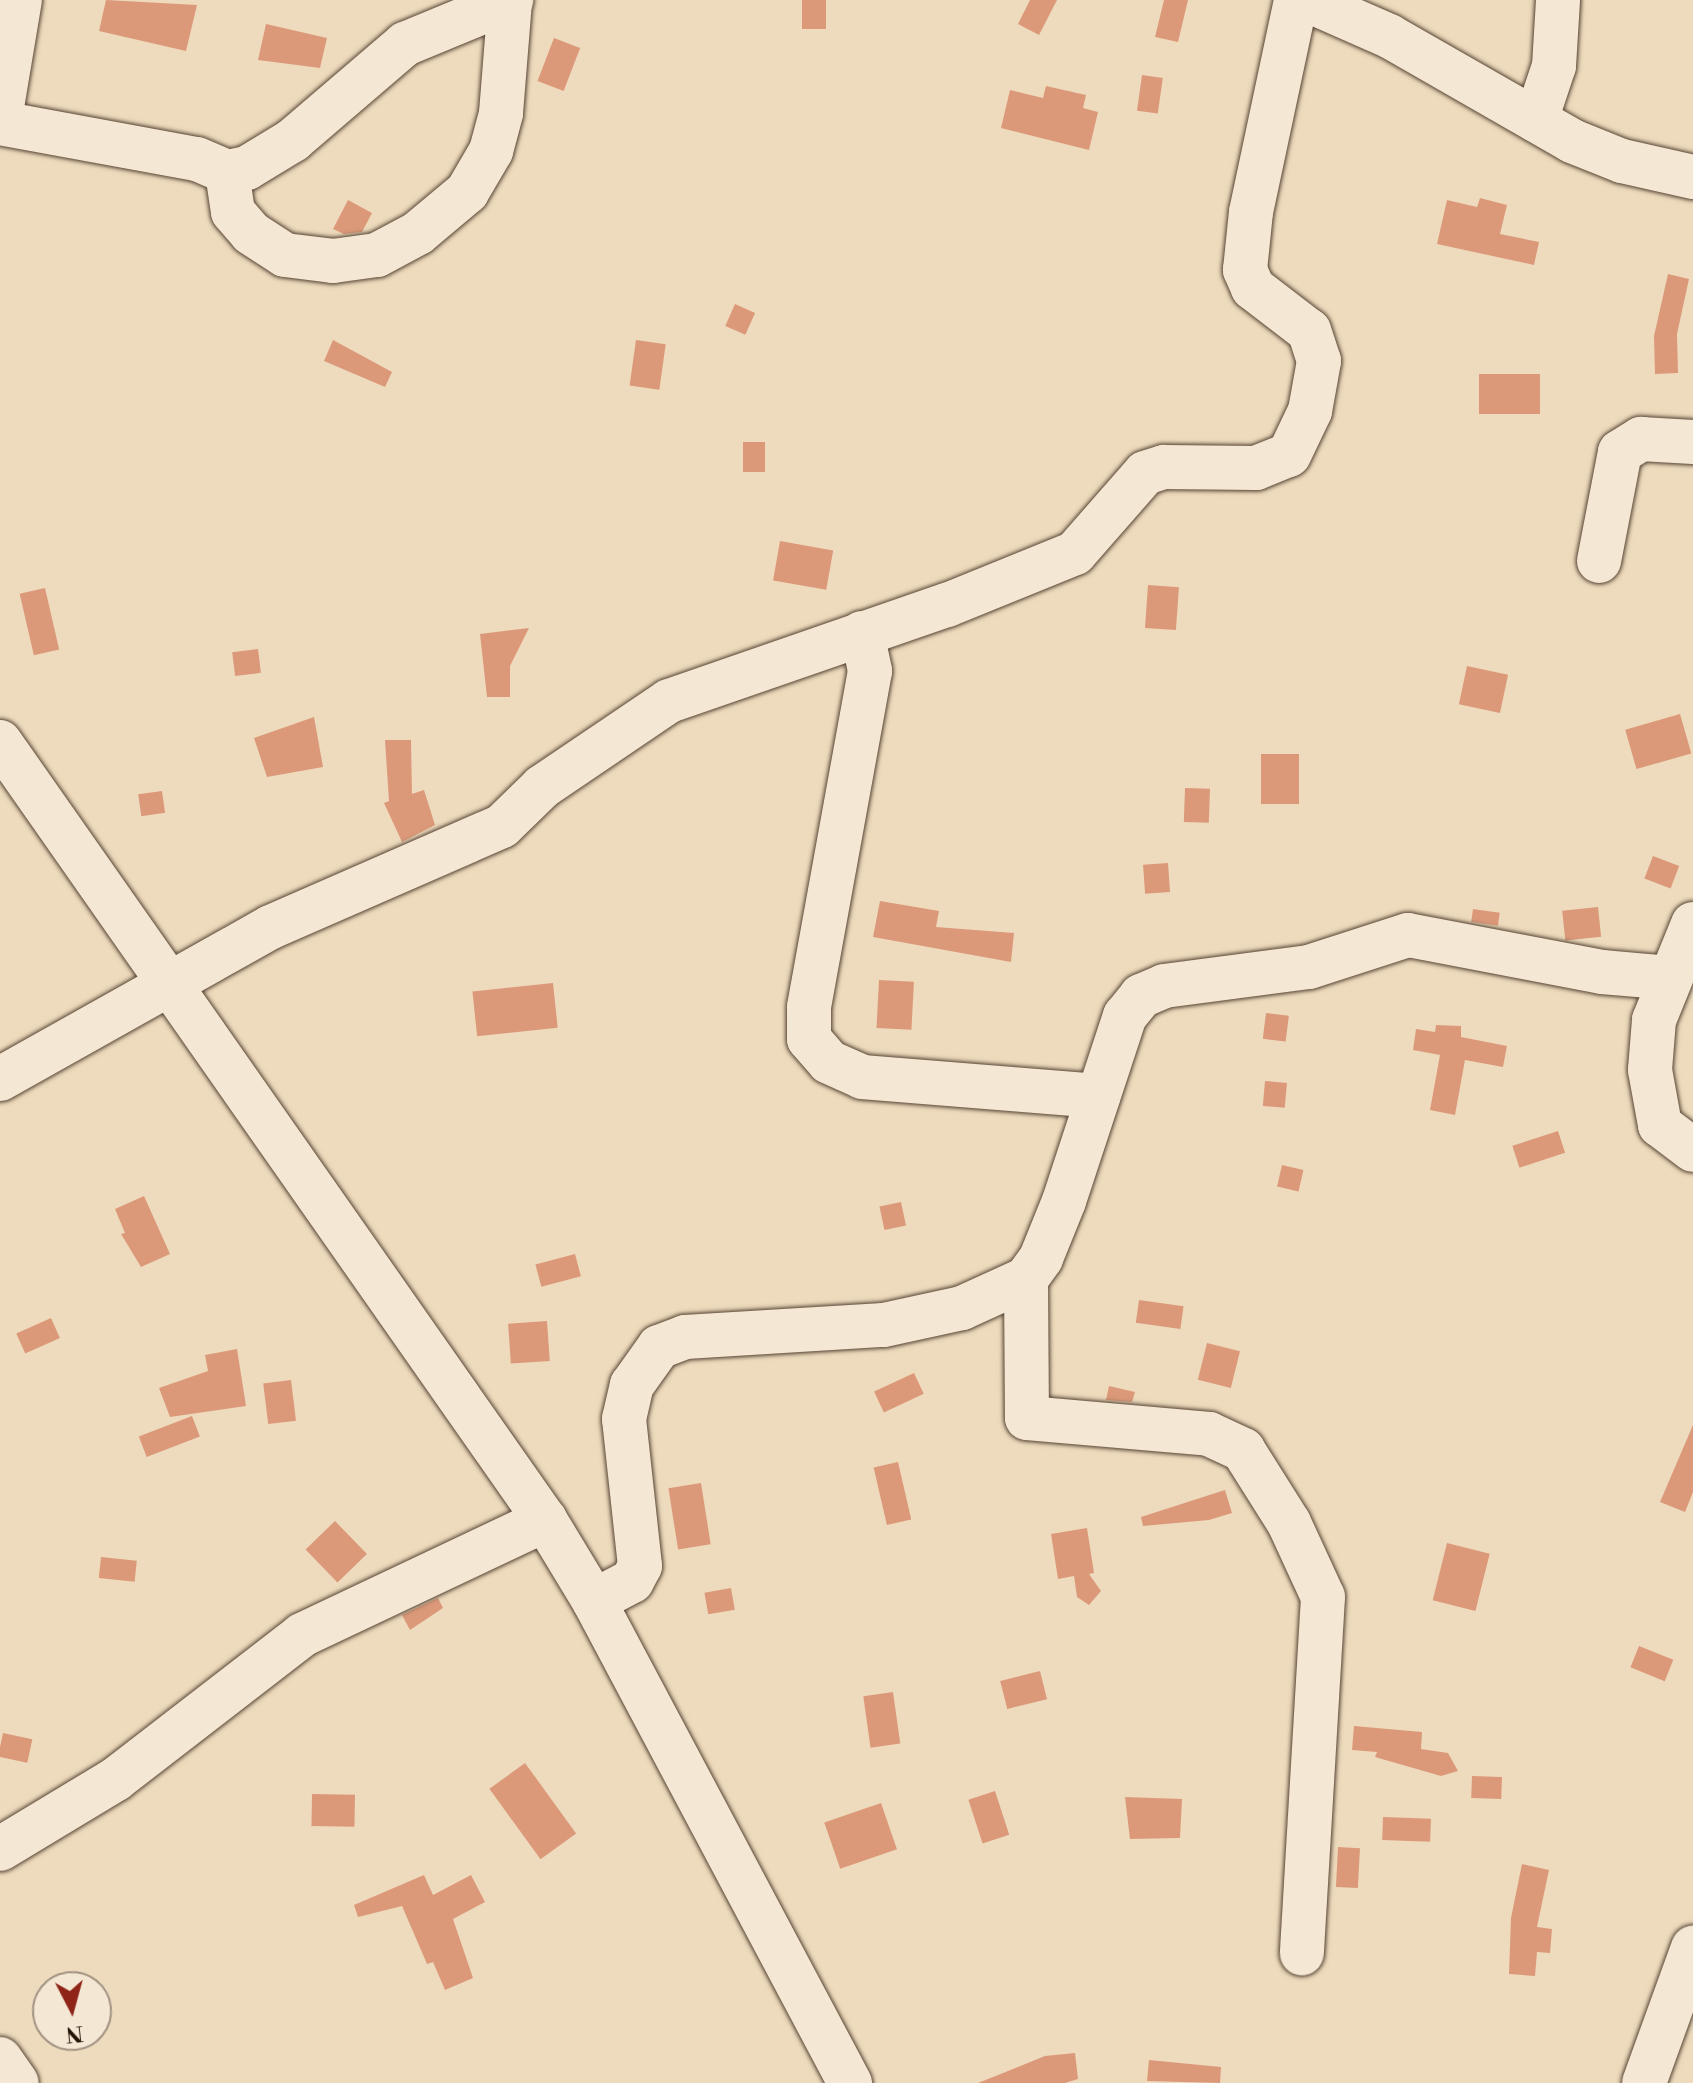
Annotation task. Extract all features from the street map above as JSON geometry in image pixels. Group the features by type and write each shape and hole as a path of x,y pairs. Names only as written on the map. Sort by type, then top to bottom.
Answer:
{"street":[{"path":"20,0 0,121 197,159 227,172 247,168 293,140 405,44 511,0 501,113 491,151 467,192 418,233 377,255 333,261 285,255 251,233 233,212 227,172"},
{"path":"0,1079 171,987 271,927 349,889 502,826 542,787 669,701 1075,553 1145,473 1164,467 1256,468 1289,455 1301,439 1319,361 1309,331 1253,288 1245,270 1251,212 1296,0"},
{"path":"1307,0 1389,36 1536,120 1622,161 1693,177"},
{"path":"1536,120 1554,66 1558,0"},
{"path":"1599,561 1620,452 1641,439 1693,442"},
{"path":"862,633 870,671 809,1008 809,1039 829,1062 862,1077 1098,1096"},
{"path":"7,763 171,987 545,1520 594,1601 839,2078"},
{"path":"1693,924 1654,1020 1651,1100 1660,1125 1693,1150"},
{"path":"594,1601 632,1581 640,1566 624,1419 632,1385 659,1347 696,1336 884,1325 962,1308 1026,1279 1041,1258 1064,1201 1125,1016 1141,996 1164,986 1309,967 1408,935 1602,972 1670,978"},
{"path":"1026,1279 1027,1418 1209,1434 1243,1450 1289,1523 1323,1597 1302,1953"},
{"path":"0,1849 116,1779 302,1635 545,1520"},
{"path":"1644,2083 1693,1948"},
{"path":"0,2059 17,2083"}],"building":[{"path":"106,0 197,5 186,51 99,31"},
{"path":"802,0 826,0 826,29 802,29"},
{"path":"1030,0 1057,0 1039,35 1018,24"},
{"path":"1164,0 1188,0 1178,42 1155,37"},
{"path":"266,24 327,38 320,68 258,60"},
{"path":"554,38 580,48 564,91 538,81"},
{"path":"1142,75 1163,78 1158,114 1137,111"},
{"path":"1046,86 1086,95 1083,108 1098,112 1089,150 1001,128 1010,90 1043,98"},
{"path":"1480,198 1507,205 1500,234 1539,242 1534,265 1437,244 1447,200 1477,207"},
{"path":"348,200 372,213 362,232 344,234 333,229"},
{"path":"1668,274 1689,279 1677,334 1678,373 1655,374 1654,336"},
{"path":"735,304 755,313 745,335 725,326"},
{"path":"333,340 392,372 385,387 324,361"},
{"path":"636,340 666,344 659,390 630,386"},
{"path":"1479,374 1540,374 1540,414 1479,414"},
{"path":"743,442 765,442 765,472 743,472"},
{"path":"780,541 833,550 826,590 773,580"},
{"path":"1148,585 1179,587 1176,630 1145,628"},
{"path":"45,588 59,649 34,655 20,594"},
{"path":"529,628 510,666 510,697 487,697 480,634"},
{"path":"258,649 261,673 235,676 232,652"},
{"path":"1467,666 1508,675 1500,713 1459,704"},
{"path":"1680,714 1691,753 1637,769 1625,730"},
{"path":"314,717 323,767 267,777 254,738"},
{"path":"385,740 411,740 412,794 424,790 435,825 402,842 384,803 389,801"},
{"path":"1261,754 1299,754 1299,804 1261,804"},
{"path":"1185,788 1210,789 1209,823 1184,822"},
{"path":"162,791 165,813 141,816 138,794"},
{"path":"1653,856 1679,866 1671,888 1644,878"},
{"path":"1168,863 1170,892 1145,894 1143,865"},
{"path":"880,901 939,911 936,927 1014,933 1011,962 873,937"},
{"path":"1598,907 1601,937 1565,941 1562,911"},
{"path":"1473,909 1500,913 1498,926 1471,922"},
{"path":"879,980 914,982 911,1030 876,1028"},
{"path":"553,983 558,1028 477,1036 472,991"},
{"path":"1266,1013 1289,1016 1286,1042 1263,1039"},
{"path":"1436,1025 1461,1026 1461,1037 1507,1046 1503,1067 1465,1060 1455,1115 1430,1110 1440,1055 1413,1050 1416,1029 1435,1032"},
{"path":"1265,1081 1287,1083 1285,1108 1263,1106"},
{"path":"1558,1131 1565,1153 1519,1168 1512,1146"},
{"path":"1282,1165 1303,1170 1298,1191 1277,1186"},
{"path":"144,1196 170,1254 141,1267 121,1234 125,1233 115,1209"},
{"path":"901,1202 906,1225 884,1230 879,1207"},
{"path":"575,1254 581,1276 541,1287 535,1265"},
{"path":"1139,1300 1184,1306 1180,1329 1136,1323"},
{"path":"51,1318 60,1338 25,1354 16,1333"},
{"path":"547,1321 550,1361 511,1364 508,1324"},
{"path":"1207,1343 1240,1351 1231,1388 1198,1380"},
{"path":"237,1349 246,1406 170,1417 159,1388 208,1371 205,1355"},
{"path":"914,1373 924,1394 884,1412 874,1392"},
{"path":"291,1380 296,1421 268,1424 263,1383"},
{"path":"1109,1386 1135,1392 1132,1402 1106,1400"},
{"path":"192,1416 200,1437 147,1457 139,1436"},
{"path":"1693,1425 1693,1492 1685,1512 1660,1502"},
{"path":"898,1462 911,1519 887,1525 874,1468"},
{"path":"701,1483 711,1544 678,1549 668,1488"},
{"path":"1225,1490 1232,1513 1209,1520 1143,1526 1141,1517"},
{"path":"335,1521 367,1554 337,1583 306,1549"},
{"path":"1087,1528 1094,1573 1089,1574 1101,1591 1089,1605 1077,1597 1074,1576 1058,1579 1051,1534"},
{"path":"1447,1543 1490,1554 1475,1611 1433,1600"},
{"path":"101,1557 137,1561 135,1582 99,1578"},
{"path":"731,1588 735,1610 708,1614 704,1593"},
{"path":"438,1598 443,1608 410,1630 402,1615"},
{"path":"1639,1646 1673,1660 1665,1681 1630,1667"},
{"path":"1040,1671 1047,1699 1007,1709 1000,1681"},
{"path":"893,1692 900,1743 871,1748 863,1696"},
{"path":"1354,1726 1422,1732 1421,1749 1448,1753 1458,1771 1441,1776 1375,1757 1377,1752 1352,1750"},
{"path":"3,1733 32,1739 27,1763 0,1757"},
{"path":"525,1763 576,1833 541,1859 489,1789"},
{"path":"1472,1776 1502,1777 1501,1799 1471,1798"},
{"path":"995,1791 1009,1835 983,1843 968,1800"},
{"path":"312,1794 355,1795 354,1827 311,1826"},
{"path":"1125,1797 1182,1799 1180,1838 1130,1839"},
{"path":"881,1803 897,1849 840,1869 824,1823"},
{"path":"1383,1817 1431,1819 1430,1842 1382,1840"},
{"path":"1338,1847 1360,1848 1358,1888 1336,1887"},
{"path":"1522,1864 1549,1870 1537,1927 1552,1929 1550,1953 1537,1952 1535,1976 1509,1974 1511,1918"},
{"path":"424,1875 433,1895 471,1875 485,1902 453,1919 473,1978 445,1990 433,1962 427,1964 402,1906 358,1917 354,1905"},
{"path":"1075,2053 1078,2079 1065,2083 978,2083 1045,2056"},
{"path":"1149,2060 1221,2067 1220,2083 1147,2081"}]}
